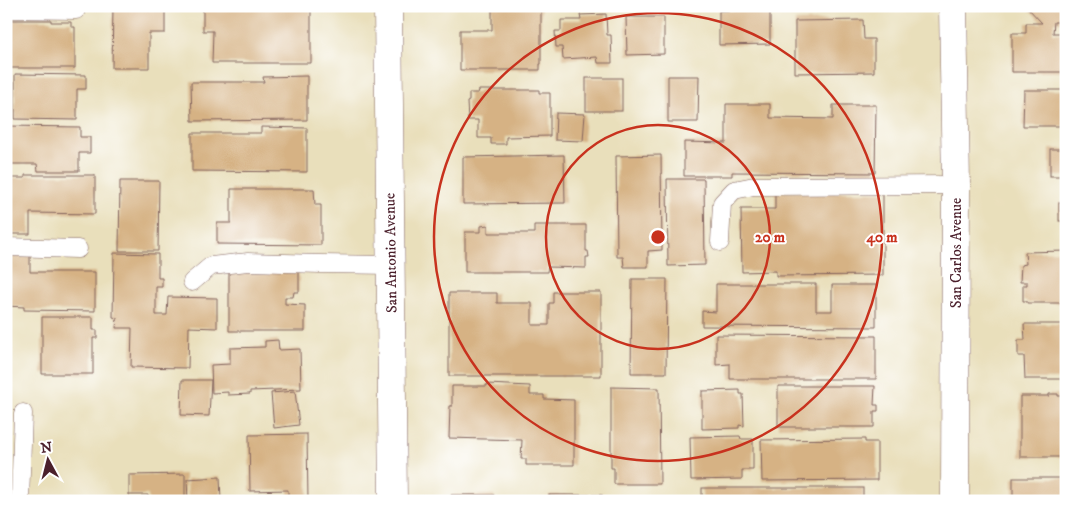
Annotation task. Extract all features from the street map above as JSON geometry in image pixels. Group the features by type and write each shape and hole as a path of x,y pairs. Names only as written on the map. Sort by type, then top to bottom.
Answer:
{"street":[{"name":"San Antonio Avenue","path":"388,6 393,501"},
{"name":"San Carlos Avenue","path":"953,6 956,185 956,501"}],"lane":[{"path":"6,10 76,10"},
{"path":"720,242 722,203 734,190 754,186 956,185"},
{"path":"6,247 78,249"},
{"path":"192,282 211,266 248,262 392,265"},
{"path":"20,501 23,414"}],"building":[{"path":"113,6 165,6 165,33 149,33 149,68 112,68"},
{"path":"203,6 311,6 311,63 212,63 213,31 203,31"},
{"path":"492,6 541,6 540,70 460,70 460,30 492,30"},
{"path":"1026,6 1066,6 1066,22 1054,22 1053,33 1066,33 1066,72 1012,72 1012,33 1026,33 1026,23 1042,23"},
{"path":"735,8 770,8 770,44 719,45 719,11 736,10"},
{"path":"606,14 607,35 611,35 612,63 598,63 597,57 563,59 562,47 556,47 555,31 561,31 561,20 581,20 580,15"},
{"path":"626,17 664,17 664,54 627,55"},
{"path":"6,20 71,22 71,27 75,27 75,68 6,68"},
{"path":"863,20 864,39 874,39 874,72 795,73 795,21"},
{"path":"15,74 86,75 86,89 77,89 77,120 15,119"},
{"path":"307,76 307,120 192,121 191,82 264,82 263,77"},
{"path":"668,76 699,76 698,122 668,122"},
{"path":"586,78 622,78 622,111 586,111"},
{"path":"479,90 539,90 539,93 550,93 550,136 506,137 506,144 491,144 491,138 478,138 478,120 468,120 467,102 469,101 469,93 478,93"},
{"path":"1024,90 1066,90 1066,126 1023,126"},
{"path":"726,104 770,104 770,118 833,119 833,105 876,105 875,173 732,172 732,176 684,176 684,142 726,143"},
{"path":"556,113 585,114 583,141 555,140"},
{"path":"6,126 80,127 80,137 90,137 90,153 79,153 79,171 38,171 37,164 6,164"},
{"path":"261,127 307,128 307,172 192,171 192,133 261,133"},
{"path":"1050,149 1066,149 1066,176 1050,176"},
{"path":"564,155 565,203 463,204 463,157"},
{"path":"661,155 662,250 648,251 648,267 624,267 623,257 617,257 616,156"},
{"path":"25,175 95,175 95,214 30,213 30,234 6,234 6,178 25,178"},
{"path":"667,179 704,179 705,265 668,266"},
{"path":"120,181 159,181 158,251 119,251"},
{"path":"231,189 314,189 315,205 321,205 321,245 217,244 217,223 231,223"},
{"path":"775,192 883,192 883,275 776,276 776,271 742,272 741,209 775,209"},
{"path":"1059,203 1066,203 1066,221 1059,221"},
{"path":"488,225 488,233 534,233 534,225 586,225 586,251 588,251 589,257 586,257 586,268 548,267 547,272 465,272 465,232 481,232 481,226"},
{"path":"6,250 30,250 30,272 95,272 95,311 24,310 24,307 6,306"},
{"path":"1066,251 1066,303 1027,303 1027,301 1023,301 1023,285 1027,285 1027,282 1020,282 1021,265 1026,264 1025,252"},
{"path":"114,253 158,254 158,278 162,278 162,287 156,287 156,315 167,315 168,297 217,298 217,328 189,327 188,368 131,367 132,328 116,328 117,318 113,317"},
{"path":"229,268 299,268 299,292 294,292 293,297 285,297 285,304 305,305 305,331 229,331"},
{"path":"632,279 667,279 666,373 631,373"},
{"path":"716,284 816,284 816,311 832,311 832,285 876,285 876,327 702,326 702,311 716,312"},
{"path":"553,292 601,292 601,376 449,376 449,293 497,293 497,303 532,303 532,325 549,325 549,303 553,303"},
{"path":"42,317 93,317 93,330 97,330 97,338 93,338 93,374 42,374"},
{"path":"1024,324 1066,324 1066,379 1025,379 1024,356 1018,356 1018,340 1025,340"},
{"path":"716,335 876,336 876,379 730,379 730,364 716,365"},
{"path":"278,340 279,350 300,349 301,389 250,391 250,394 228,395 228,392 212,393 211,365 230,364 230,348 265,347 265,341"},
{"path":"182,380 211,380 209,416 181,415"},
{"path":"487,384 530,386 530,395 544,395 544,399 574,400 574,465 526,465 526,459 521,459 522,440 449,438 452,386 487,386"},
{"path":"778,386 875,386 874,405 878,405 878,411 874,411 874,427 778,427"},
{"path":"611,387 659,388 660,484 614,484 614,468 611,468"},
{"path":"740,390 740,394 743,394 744,426 739,425 739,428 702,429 702,391"},
{"path":"295,391 299,425 274,428 271,393"},
{"path":"1049,394 1066,396 1066,457 1020,457 1020,396 1049,396"},
{"path":"307,434 308,501 288,501 288,490 250,491 249,435"},
{"path":"740,436 741,439 753,439 753,470 742,470 742,479 691,480 690,437"},
{"path":"865,439 865,442 877,442 877,480 762,481 761,440"},
{"path":"185,474 185,501 148,501 148,495 129,495 129,475"},
{"path":"220,477 221,501 188,501 187,479"},
{"path":"1013,478 1066,478 1066,501 1013,501"},
{"path":"702,488 863,488 863,501 702,501"},
{"path":"451,495 494,495 495,501 451,501"},
{"path":"549,495 602,495 602,501 549,501"}]}
